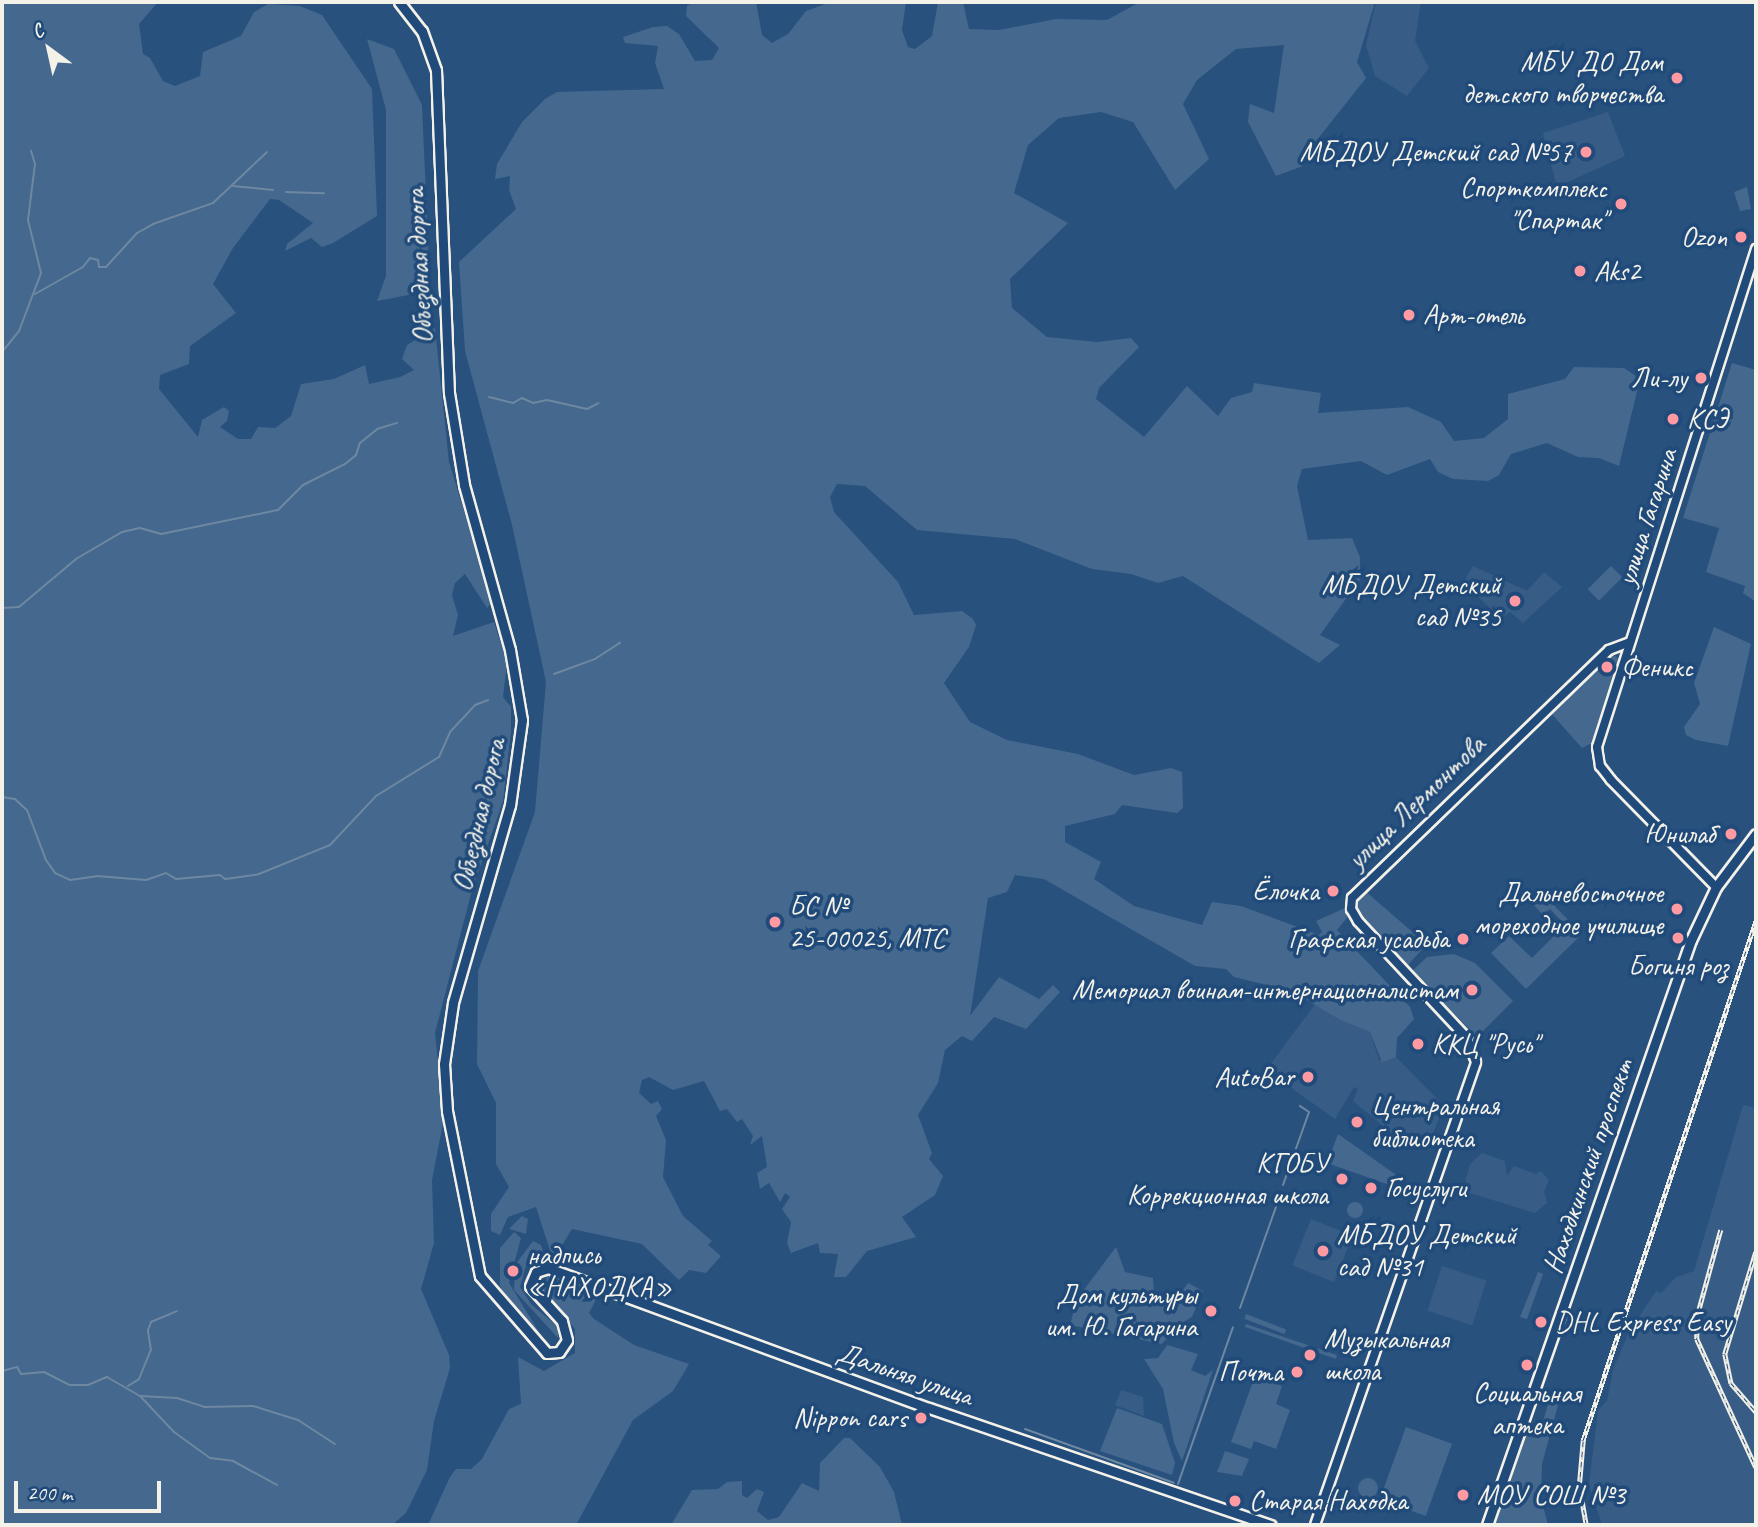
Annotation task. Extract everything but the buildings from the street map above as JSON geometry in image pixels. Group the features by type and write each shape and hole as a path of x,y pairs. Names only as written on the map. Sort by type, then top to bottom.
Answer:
{"main road":[{"name":"Объездная дорога","path":"399,2 422,31 436,70 449,393 464,485 510,650 522,720 510,805 453,1003 444,1064 447,1111 477,1269 540,1348 550,1354 559,1352 567,1340 566,1328 534,1294 531,1278"},
{"name":"улица Гагарина","path":"1716,887 1611,780 1598,761 1599,738 1756,248"},
{"name":"улица Лермонтова","path":"1315,1525 1475,1074 1473,1047 1358,921 1351,909 1352,898 1609,650 1630,642"},
{"name":"Находкинский проспект","path":"1487,1525 1691,940 1716,887 1756,834"},
{"name":"Дальняя улица","path":"531,1278 543,1268 566,1272 929,1408 1270,1525"}],"shaded area":[{"path":"2,2 158,2 139,24 143,54 150,58 163,81 175,86 200,76 203,52 241,36 254,12 268,4 300,6 322,15 372,89 377,216 333,243 322,247 311,238 285,251 287,244 313,223 279,200 270,199 233,248 213,284 236,313 190,346 189,364 160,375 159,389 198,437 202,420 224,407 229,411 227,421 220,427 238,439 251,439 258,427 275,428 291,416 301,384 334,379 365,365 369,384 400,377 414,370 402,359 407,345 435,328 449,462 492,602 487,608 465,574 455,583 452,595 458,615 453,636 494,622 507,663 503,697 511,707 511,731 503,801 472,890 435,1033 444,1118 432,1180 434,1243 421,1289 449,1355 450,1368 434,1421 427,1470 406,1513 392,1525 2,1525"},
{"path":"693,2 756,2 762,35 772,43 788,34 806,11 831,2 906,2 902,30 908,47 915,49 932,36 938,2 963,2 969,29 999,30 1056,19 1107,20 1140,2 1375,2 1357,62 1366,78 1313,145 1303,166 1276,176 1248,122 1250,104 1274,113 1284,45 1236,49 1197,80 1183,104 1209,159 1175,190 1133,122 1101,112 1059,118 1028,145 1014,193 1068,223 1010,279 1012,308 1047,337 1097,342 1131,338 1139,347 1099,388 1096,399 1144,437 1187,386 1218,416 1231,398 1252,392 1254,383 1321,393 1318,413 1408,407 1441,422 1454,441 1484,438 1508,419 1508,394 1565,379 1574,367 1624,368 1640,379 1619,466 1599,458 1578,457 1547,443 1511,454 1499,475 1488,481 1453,479 1438,472 1430,459 1387,475 1361,461 1302,469 1297,486 1308,540 1352,538 1360,557 1360,579 1320,635 1340,645 1319,663 1183,576 1158,583 1131,574 1092,569 1015,539 917,530 865,486 837,484 830,497 834,512 898,582 914,615 962,611 973,619 976,625 969,647 944,683 970,722 1007,740 1078,754 1134,775 1171,768 1182,772 1183,808 1177,813 1122,805 1115,814 1065,826 1065,842 1101,862 1094,879 1134,906 1202,925 1212,902 1241,906 1319,935 1322,932 1316,921 1345,908 1350,914 1337,930 1410,1007 1414,1019 1397,1038 1396,1057 1382,1062 1370,1032 1342,1021 1292,991 1234,977 1226,969 1195,966 1044,879 1015,875 1007,892 988,898 970,1016 999,977 1039,999 1053,985 1060,992 1026,1029 994,1017 972,1041 962,1036 945,1050 938,1083 918,1115 932,1153 929,1159 943,1176 935,1195 902,1217 916,1237 867,1251 846,1277 834,1277 838,1254 820,1253 818,1243 791,1253 787,1243 791,1222 782,1209 790,1197 785,1193 780,1202 769,1183 760,1189 757,1173 767,1167 762,1136 750,1145 753,1136 742,1119 737,1122 727,1109 720,1111 704,1081 673,1090 649,1077 642,1080 639,1093 651,1104 658,1101 662,1109 656,1116 666,1140 663,1177 683,1216 712,1241 708,1245 721,1256 706,1273 689,1270 679,1280 642,1244 572,1229 553,1260 536,1207 508,1217 500,1235 491,1231 491,1214 509,1187 496,1164 496,1103 477,1064 478,971 535,812 546,682 512,525 465,351 459,262 516,209 509,190 510,176 495,179 497,164 522,122 545,99 557,92 664,89 655,63 658,46 625,43 623,37 653,27 667,26 679,34 695,61 712,60 719,48 686,16 687,6"},
{"path":"1376,2 1421,2 1415,41 1429,68 1407,96 1375,76 1366,45"},
{"path":"367,39 394,49 422,105 429,265 424,292 377,301 386,276 386,110"},
{"name":"МБДОУ Детский сад №57","path":"1608,112 1625,156 1557,187 1543,133"},
{"path":"1747,187 1751,209 1740,211 1734,192"},
{"path":"1732,363 1756,370 1756,602 1743,593 1745,586 1706,572 1719,528 1683,518"},
{"name":"МБДОУ Детский сад №35","path":"1473,566 1527,591 1544,572 1562,587 1523,623 1510,612 1501,618 1463,583"},
{"path":"1611,566 1622,577 1599,601 1588,589"},
{"path":"1714,627 1751,644 1728,746 1696,740 1686,735 1684,727 1700,704 1694,683"},
{"path":"1611,653 1619,659 1619,665 1594,742 1582,748 1550,712"},
{"path":"1364,890 1424,942 1438,932 1407,966 1355,910 1356,898"},
{"path":"1540,891 1582,934 1526,989 1491,953 1509,936 1532,958 1565,925 1550,909 1543,915 1530,901"},
{"path":"1454,954 1475,963 1513,1001 1477,1037 1412,971 1427,957"},
{"path":"1316,1003 1342,1021 1370,1032 1379,1060 1396,1057 1444,1106 1430,1141 1406,1145 1353,1101 1358,1089 1354,1087 1335,1119 1266,1070"},
{"path":"1743,1105 1756,1108 1756,1525 1602,1525 1589,1485 1598,1410 1607,1401 1613,1370 1628,1334 1656,1291 1661,1293 1676,1277 1694,1271"},
{"path":"1338,1134 1402,1179 1398,1188 1327,1163"},
{"path":"1482,1153 1505,1161 1507,1176 1514,1166 1536,1174 1541,1171 1549,1180 1544,1192 1547,1203 1535,1213 1463,1191 1470,1164"},
{"path":"1355,1202 1361,1204 1361,1216 1355,1218 1349,1216 1347,1210 1349,1204"},
{"path":"522,1216 528,1219 526,1234 509,1229"},
{"name":"МБДОУ Детский сад №31","path":"1311,1219 1353,1236 1334,1282 1292,1265"},
{"path":"514,1232 521,1238 509,1283 547,1345 511,1308 500,1286 500,1248"},
{"path":"533,1241 541,1245 544,1255 527,1262 520,1287 531,1304 558,1327 558,1338 514,1290 515,1265"},
{"path":"1116,1247 1125,1272 1153,1278 1154,1294 1172,1306 1188,1283 1203,1291 1192,1317 1178,1325 1162,1344 1070,1325 1077,1299"},
{"path":"1442,1266 1487,1281 1472,1325 1427,1311"},
{"path":"1538,1272 1543,1274 1527,1319 1520,1317"},
{"path":"547,1276 597,1287 599,1294 589,1313 594,1319 634,1345 689,1364 673,1391 633,1420 576,1525 428,1525 456,1469 471,1469 482,1459 509,1409 521,1404 518,1357 544,1371 575,1353 575,1329 544,1289"},
{"path":"1246,1314 1286,1329 1284,1334 1244,1319"},
{"path":"1246,1324 1337,1355 1336,1359 1245,1327"},
{"path":"1167,1345 1198,1354 1191,1370 1205,1376 1213,1370 1182,1461 1174,1443 1163,1389 1144,1359 1158,1358"},
{"path":"1255,1376 1282,1386 1276,1404 1290,1410 1276,1449 1254,1441 1251,1449 1231,1442"},
{"path":"1121,1390 1143,1397 1144,1416 1115,1405"},
{"path":"1550,1397 1560,1398 1542,1464 1541,1498 1548,1525 1494,1525 1528,1426 1541,1429"},
{"path":"1117,1408 1162,1424 1175,1463 1172,1475 1100,1451"},
{"path":"1406,1427 1452,1444 1426,1516 1380,1499"},
{"path":"844,1438 850,1438 880,1467 894,1492 902,1525 671,1525 692,1490 718,1489 727,1482 742,1481 742,1495 747,1498 757,1489 764,1492 757,1511 768,1520 779,1517 802,1483 819,1491 820,1463"},
{"path":"1225,1451 1249,1459 1242,1476 1217,1472"},
{"path":"1364,1478 1372,1478 1378,1488 1372,1498 1364,1498 1358,1492 1358,1484"}],"waterway":[{"path":"2,352 19,331 41,273 28,220 35,164 31,151"},
{"path":"35,294 83,267 90,258 98,260 99,267 106,267 137,233 153,224 213,203 267,152"},
{"path":"233,186 273,190"},
{"path":"286,192 324,193"},
{"path":"489,397 513,403 522,398 533,403 547,400 587,409 599,403"},
{"path":"2,608 19,607 76,559 122,532 140,528 161,534 278,510 303,485 345,464 356,455 360,443 377,429 397,423"},
{"path":"554,674 595,659 620,643"},
{"path":"2,797 15,799 27,810 46,860 55,873 70,880 97,876 146,880 166,873 176,879 220,875 225,879 259,874 330,845 376,796 439,757 450,732 475,705 488,700"},
{"path":"1283,1185 1309,1112 1300,1106"},
{"path":"1240,1308 1281,1193"},
{"path":"128,1386 139,1379 151,1350 148,1330 151,1322 177,1311"},
{"path":"1178,1484 1233,1327"},
{"path":"2,1371 17,1367 21,1374 44,1372 70,1385 88,1385 107,1377 140,1396 177,1398 204,1407 253,1406 298,1420 335,1444"},
{"path":"141,1397 174,1432 210,1458 233,1461 277,1485"},
{"path":"1025,1429 1174,1483"}],"railway":[{"path":"1586,1525 1579,1487 1583,1440 1756,920"},
{"path":"1721,1230 1697,1318 1697,1339 1756,1467"},
{"path":"1756,1252 1725,1354 1731,1383 1756,1412"}],"place":[{"name":"МБУ ДО Дом детского творчества","path":"1677,78"},
{"name":"МБДОУ Детский сад №57","path":"1586,152"},
{"name":"Спорткомплекс \"Спартак\"","path":"1621,204"},
{"name":"Ozon","path":"1741,237"},
{"name":"Aks2","path":"1580,271"},
{"name":"Арт-отель","path":"1409,315"},
{"name":"Ли-лу","path":"1701,378"},
{"name":"КСЭ","path":"1673,419"},
{"name":"МБДОУ Детский сад №35","path":"1515,601"},
{"name":"Феникс","path":"1607,667"},
{"name":"Юнилаб","path":"1731,834"},
{"name":"Ёлочка","path":"1333,891"},
{"name":"Дальневосточное мореходное училище","path":"1677,909"},
{"name":"БС № 25-00025, МТС","path":"775,922"},
{"name":"Богиня роз","path":"1678,938"},
{"name":"Графская усадьба","path":"1463,939"},
{"name":"Мемориал воинам-интернационалистам","path":"1472,990"},
{"name":"ККЦ \"Русь\"","path":"1418,1044"},
{"name":"AutoBar","path":"1308,1077"},
{"name":"Центральная библиотека","path":"1357,1122"},
{"name":"КГОБУ Коррекционная школа","path":"1342,1179"},
{"name":"Госуслуги","path":"1371,1188"},
{"name":"МБДОУ Детский сад №31","path":"1323,1251"},
{"name":"надпись «НАХОДКА»","path":"513,1271"},
{"name":"Дом культуры им. Ю. Гагарина","path":"1211,1311"},
{"name":"DHL Express Easy","path":"1541,1322"},
{"name":"Музыкальная школа","path":"1310,1355"},
{"name":"Социальная аптека","path":"1527,1365"},
{"name":"Почта","path":"1297,1372"},
{"name":"Nippon cars","path":"921,1418"},
{"name":"МОУ СОШ №3","path":"1463,1495"},
{"name":"Старая Находка","path":"1235,1501"}]}
